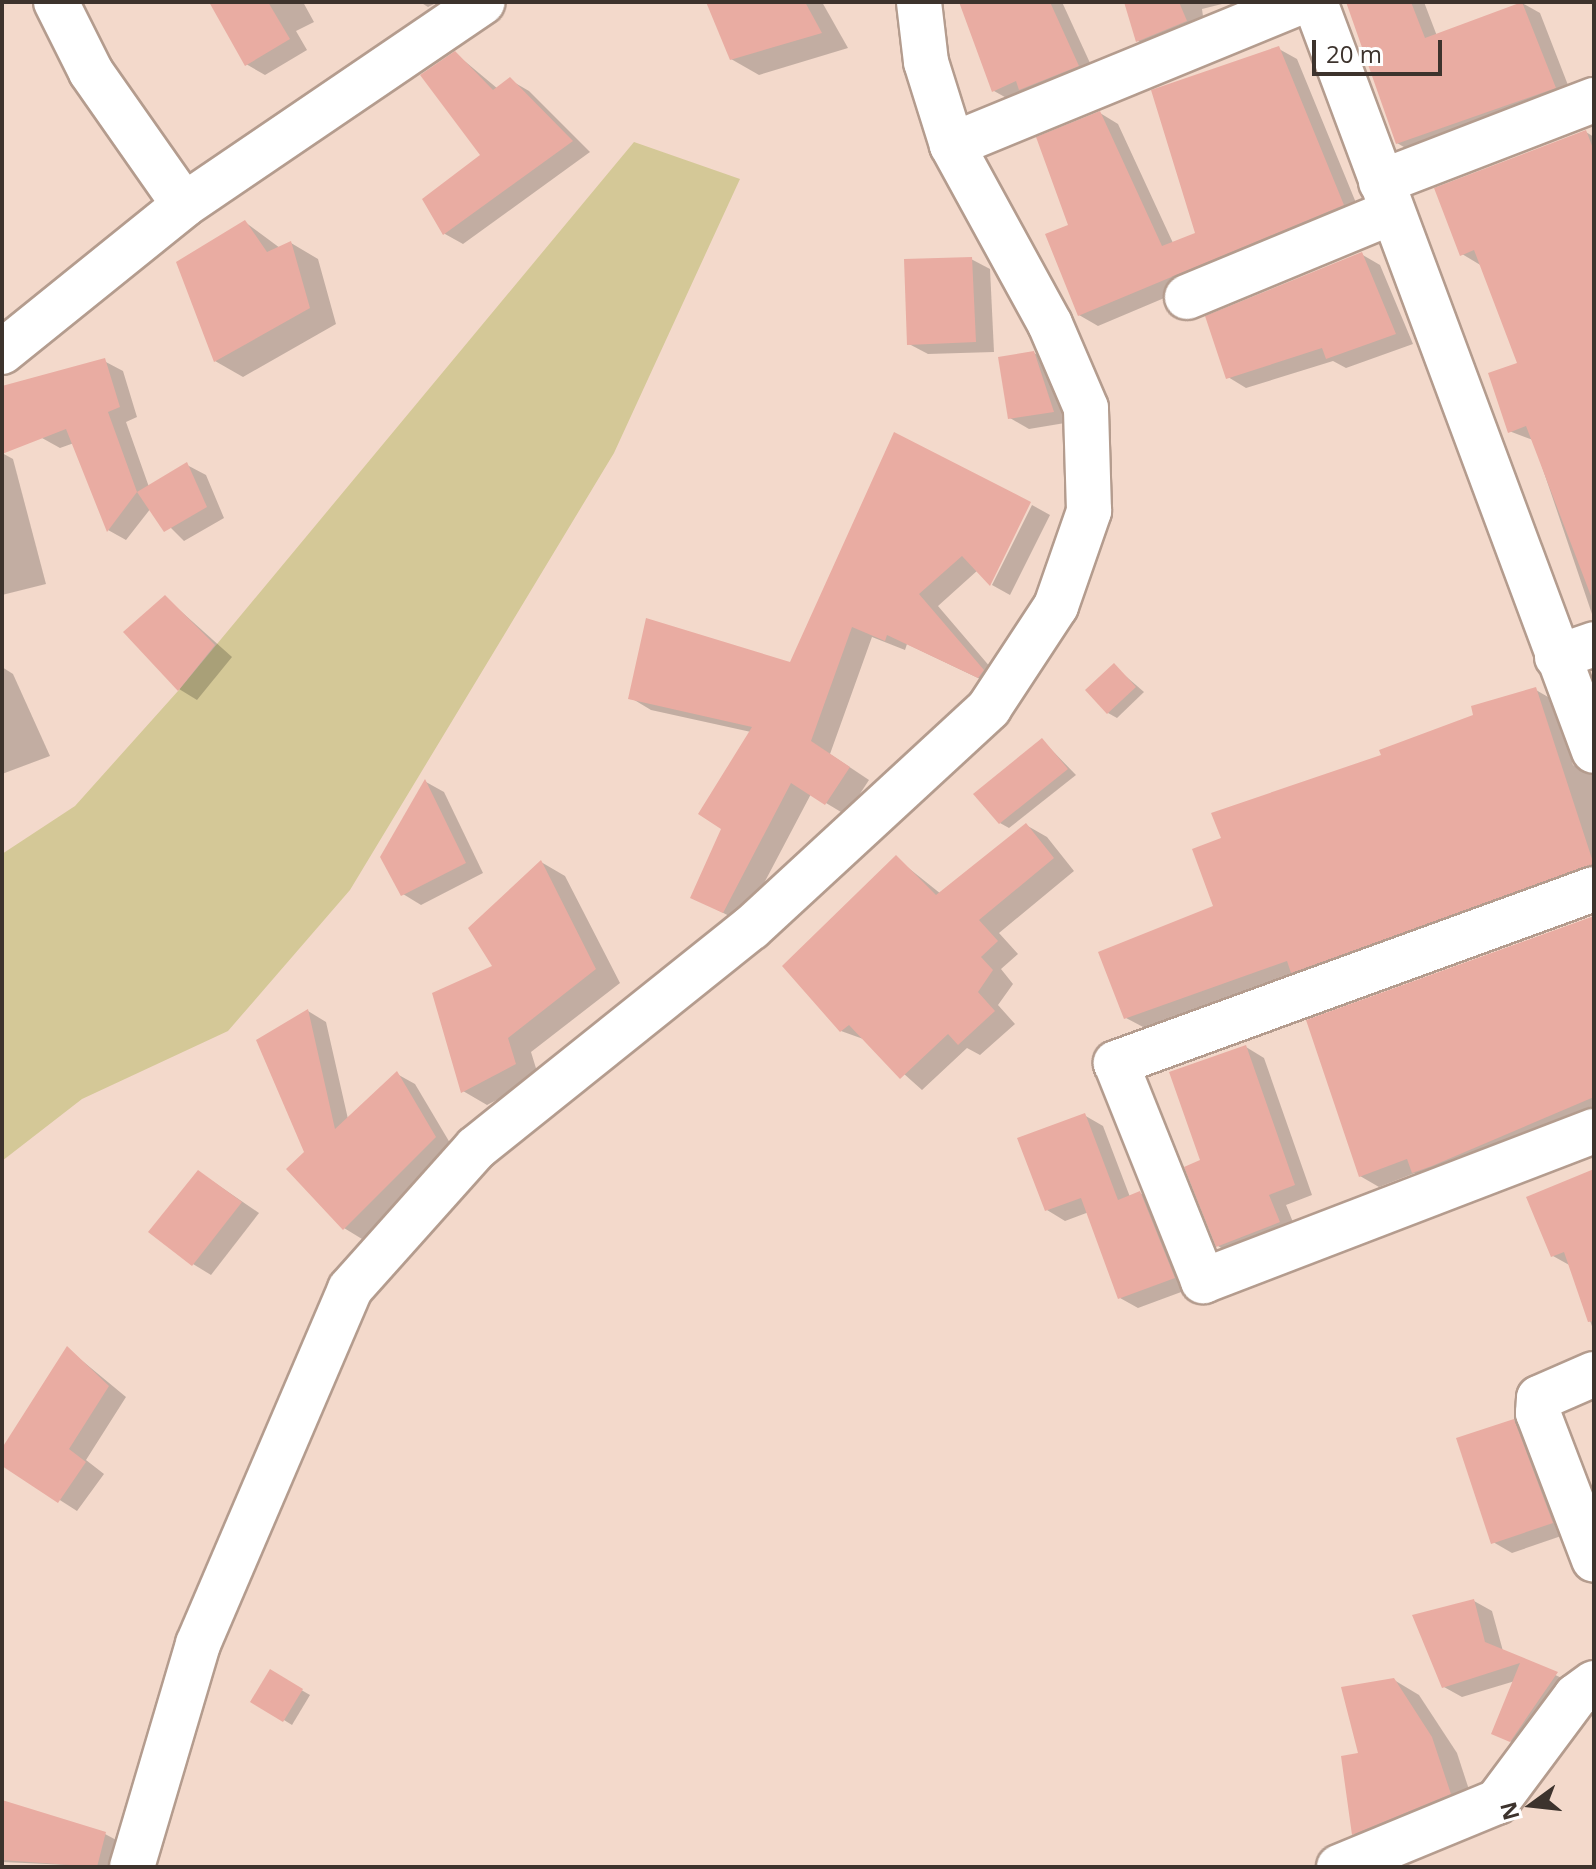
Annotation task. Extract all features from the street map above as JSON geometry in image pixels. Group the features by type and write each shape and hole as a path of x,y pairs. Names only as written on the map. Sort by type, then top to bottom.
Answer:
{"street":[{"path":"56,2 91,72 184,205"},
{"path":"2,352 184,205 483,2"},
{"path":"132,1867 198,1644 350,1289 476,1148 751,928 989,708 1056,606 1089,511 1086,408 1050,324 952,145 926,62 919,2"},
{"path":"952,145 1300,2"},
{"path":"1315,2 1387,197 1575,650 1594,751"},
{"path":"1187,297 1387,197 1594,100"},
{"path":"1594,889 1116,1063 1203,1281 1594,1131"},
{"path":"1594,1374 1539,1398 1538,1413 1594,1560"},
{"path":"1339,1867 1497,1802 1576,1696 1594,1683"}],"shaded area":[{"path":"634,142 740,179 614,453 350,890 228,1031 82,1099 2,1161 2,854 75,806 178,691"}],"building":[{"path":"209,2 268,2 290,39 245,66"},
{"path":"706,2 805,2 822,33 730,60"},
{"path":"959,2 1050,2 1079,66 1019,90 1016,81 992,92"},
{"path":"1124,2 1179,2 1187,21 1136,42"},
{"path":"1346,2 1411,2 1425,38 1522,2 1556,88 1396,144"},
{"path":"1279,46 1344,205 1078,316 1045,234 1068,225 1036,137 1100,111 1162,246 1195,233 1151,90"},
{"path":"455,51 493,90 510,77 573,141 443,235 422,199 480,155 420,75"},
{"path":"1586,130 1594,151 1591,596 1526,426 1508,433 1488,373 1517,363 1474,250 1460,256 1434,188"},
{"path":"245,220 267,252 291,241 310,308 214,362 176,262"},
{"path":"1362,252 1396,334 1326,359 1322,348 1226,379 1205,316"},
{"path":"972,257 976,342 907,345 904,259"},
{"path":"1034,351 1054,412 1008,419 998,357"},
{"path":"105,358 120,407 108,412 137,492 107,532 66,429 2,454 2,386"},
{"path":"894,432 1031,502 990,586 962,556 919,594 984,670 978,678 887,635 885,641 852,627 811,741 850,767 825,805 791,783 723,913 690,898 721,829 698,814 752,727 628,699 646,618 790,662"},
{"path":"187,462 207,507 164,532 137,492"},
{"path":"165,595 215,645 178,691 123,632"},
{"path":"1114,663 1136,687 1107,714 1085,690"},
{"path":"1536,687 1594,865 1291,973 1287,961 1124,1019 1098,952 1213,906 1192,849 1221,838 1211,813 1381,755 1379,750 1473,715 1471,706"},
{"path":"1042,738 1068,769 999,824 973,794"},
{"path":"425,779 466,863 401,896 380,857"},
{"path":"1026,823 1054,858 979,920 998,941 981,957 993,970 978,992 995,1011 958,1045 948,1034 900,1079 849,1025 840,1032 782,966 896,855 936,895"},
{"path":"541,860 596,969 508,1038 516,1064 461,1093 432,993 492,966 468,928"},
{"path":"1594,916 1594,1097 1412,1173 1407,1159 1359,1177 1306,1020"},
{"path":"308,1009 335,1129 397,1071 436,1137 343,1230 286,1169 304,1152 256,1040"},
{"path":"1246,1045 1295,1185 1269,1195 1280,1222 1216,1247 1184,1167 1200,1160 1169,1072"},
{"path":"1085,1113 1118,1200 1140,1191 1175,1278 1118,1299 1081,1198 1045,1211 1017,1138"},
{"path":"1594,1169 1594,1321 1588,1322 1564,1252 1551,1257 1526,1197"},
{"path":"198,1170 242,1202 192,1266 148,1232"},
{"path":"67,1346 109,1386 69,1449 86,1462 58,1503 2,1466 2,1448"},
{"path":"1514,1419 1553,1523 1491,1544 1456,1438"},
{"path":"1474,1599 1485,1642 1558,1672 1510,1742 1491,1734 1520,1663 1442,1688 1412,1615"},
{"path":"270,1669 303,1689 283,1722 250,1702"},
{"path":"1394,1678 1432,1737 1451,1794 1352,1835 1341,1756 1358,1753 1341,1687"},
{"path":"2,1800 106,1832 97,1867 2,1860"}]}
